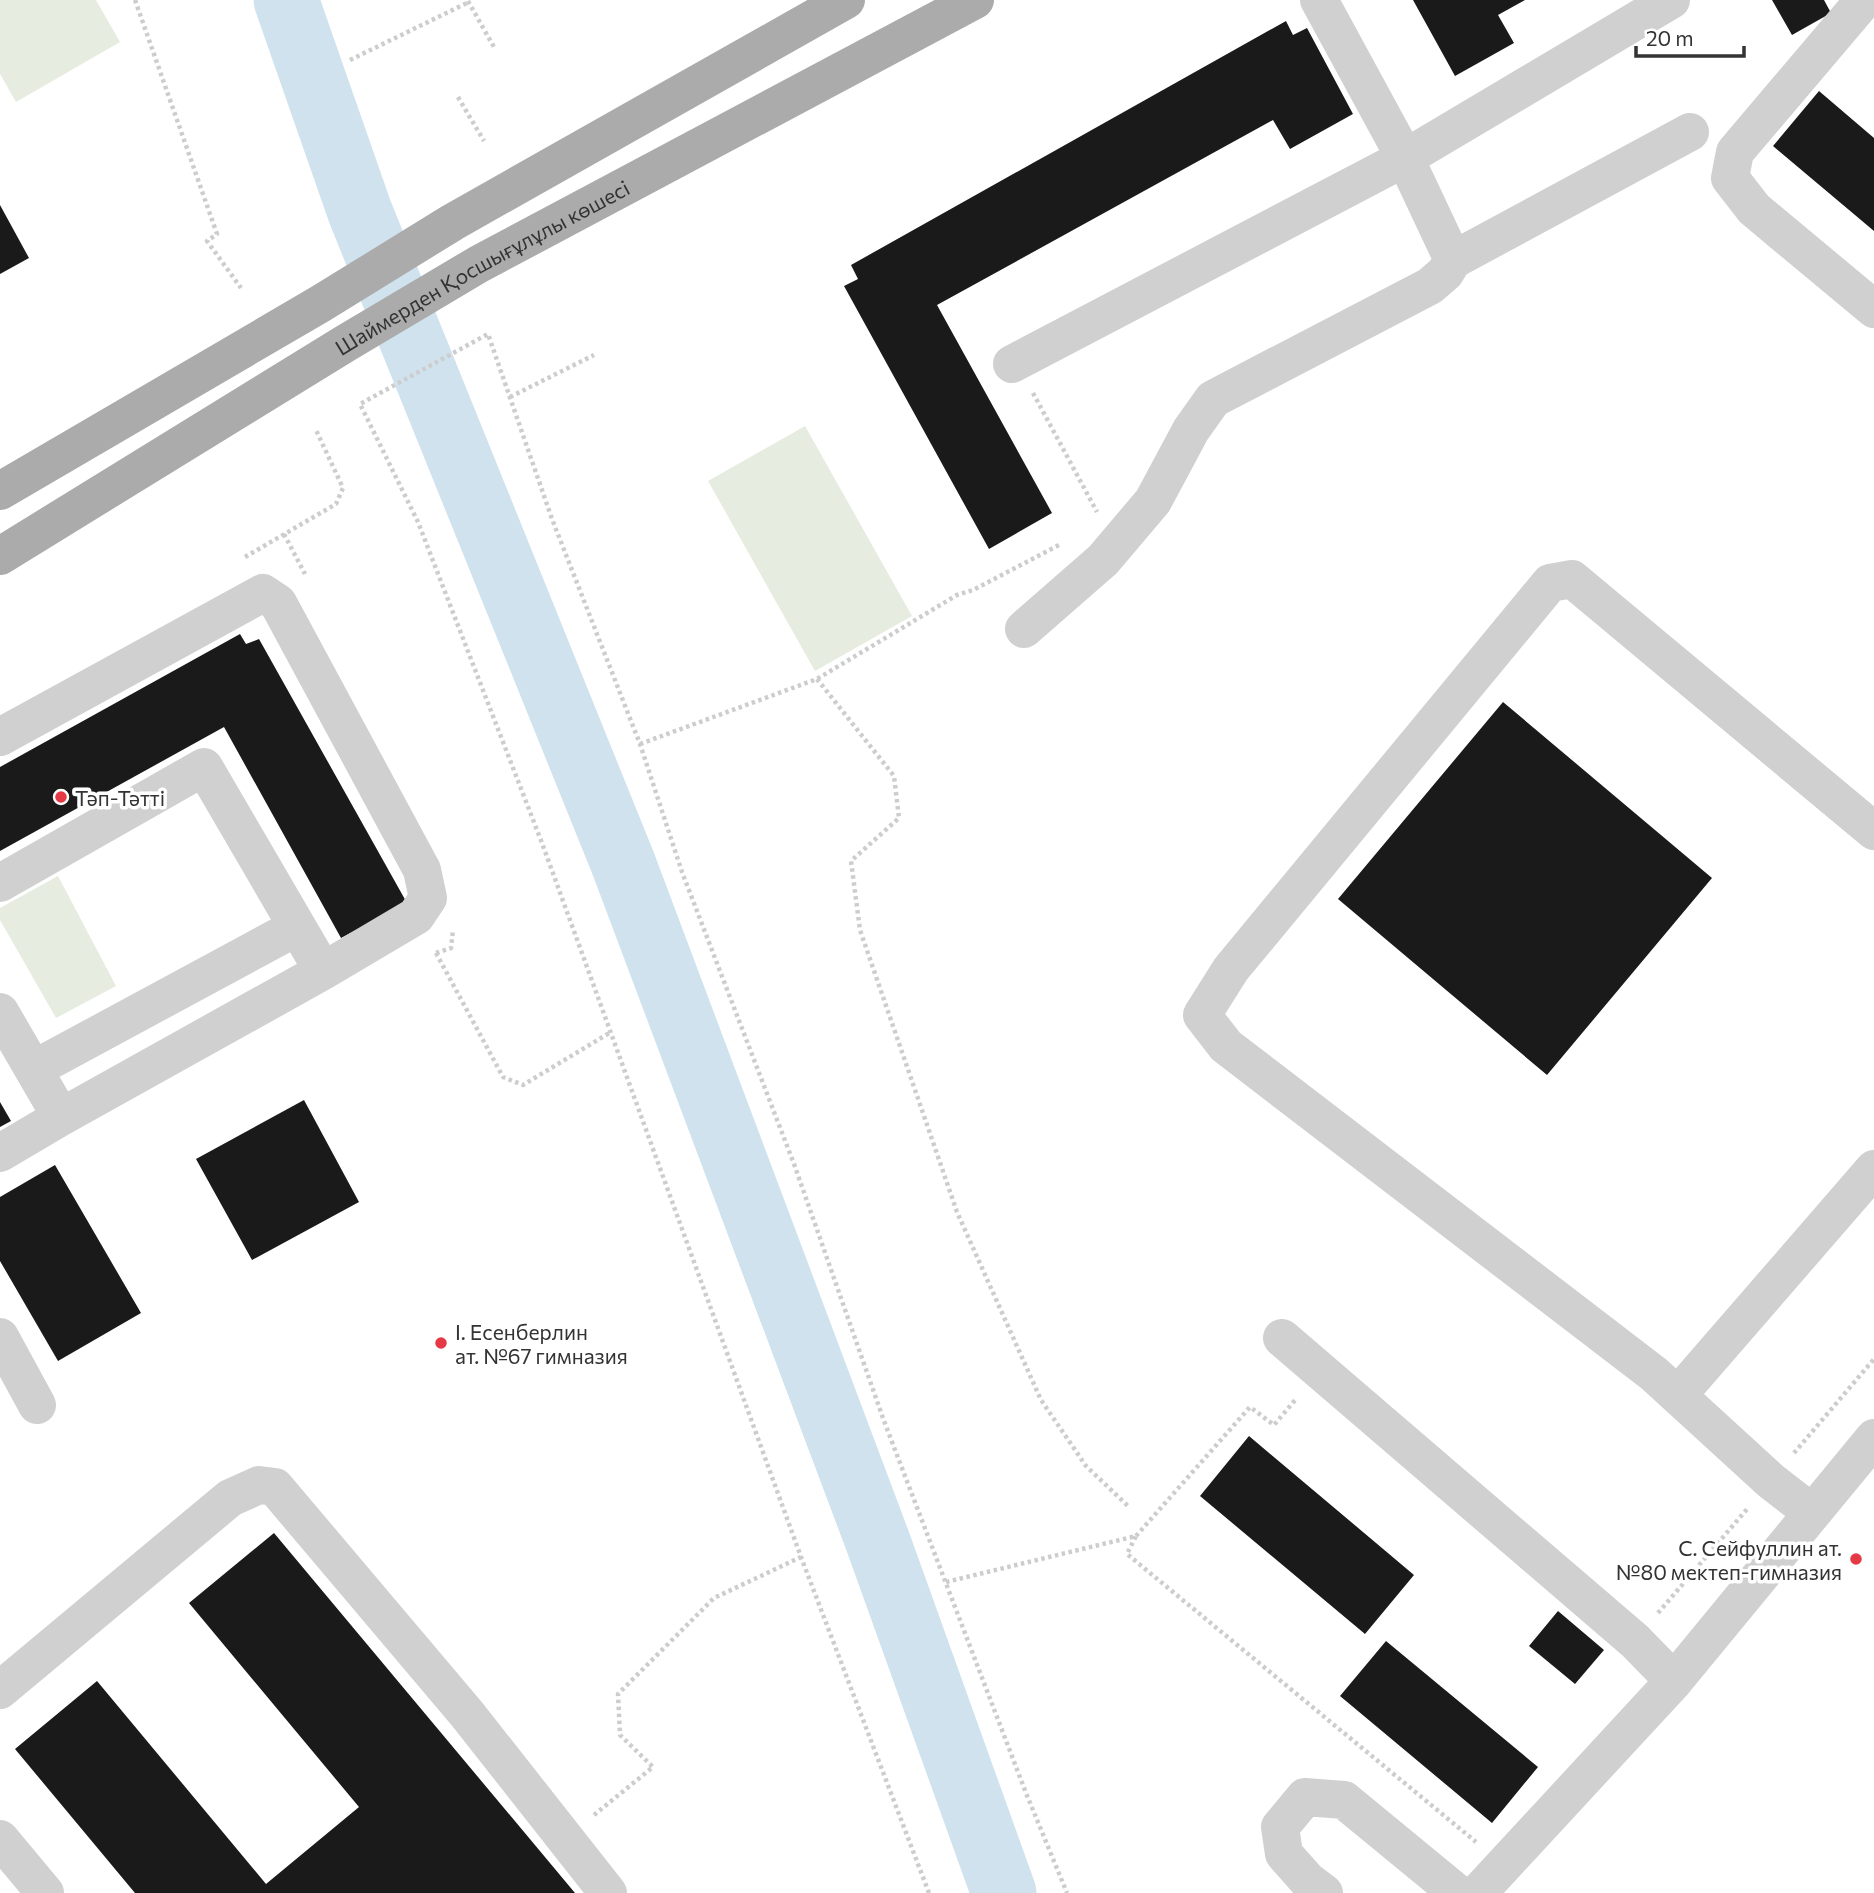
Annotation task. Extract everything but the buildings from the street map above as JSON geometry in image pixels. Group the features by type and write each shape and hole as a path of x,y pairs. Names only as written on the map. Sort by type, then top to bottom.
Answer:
{"main road":[{"path":"0,491 453,222 846,0"},
{"name":"Шаймерден Қосшығұлұлы көшесі","path":"0,556 479,264 975,0"}],"lane":[{"path":"1319,0 1405,158 1453,260"},
{"path":"1015,363 1405,158 1671,0"},
{"path":"1862,10 1735,152 1730,178 1754,209 1874,309"},
{"path":"1024,629 1103,560 1153,501 1191,430 1213,399 1430,286 1445,273 1453,260 1690,132"},
{"path":"1811,1512 1771,1481 1654,1374 1226,1046 1202,1015 1231,969 1550,583 1572,579 1874,831"},
{"path":"0,737 263,593 278,603 422,870 428,898 416,916 0,1153"},
{"path":"0,883 204,767 323,971"},
{"path":"33,1069 297,928"},
{"path":"0,1012 61,1118"},
{"path":"1678,1395 1874,1169"},
{"path":"0,1337 37,1405"},
{"path":"1282,1338 1635,1641 1674,1681"},
{"path":"1478,1893 1674,1681 1874,1437"},
{"path":"0,1690 230,1498 259,1485 275,1487 467,1714 608,1893"},
{"path":"1324,1893 1308,1881 1284,1854 1280,1827 1305,1797 1344,1800 1457,1893"},
{"path":"0,1839 45,1893"}],"path":[{"path":"135,0 217,234 207,242 241,288"},
{"path":"350,60 468,1 495,49"},
{"path":"458,97 484,141"},
{"path":"929,1893 801,1557 542,843 418,522 360,404 488,334 552,519 640,744 682,872 794,1164 884,1421 1067,1893"},
{"path":"510,397 594,355"},
{"path":"1015,363 1102,522"},
{"path":"237,562 336,504 343,488 316,430"},
{"path":"640,744 817,679 957,595 973,590 1067,541"},
{"path":"817,679 894,776 899,818 851,861 860,930 957,1212 1041,1400 1086,1466 1129,1507"},
{"path":"428,955 436,953 503,1077 523,1085 611,1032"},
{"path":"1320,1370 1274,1425 1250,1407 1136,1536 1127,1553 1504,1865"},
{"path":"946,1583 1136,1536"},
{"path":"584,1824 653,1767 620,1735 618,1694 714,1598 801,1557"}],"shaded area":[{"path":"0,0 96,0 120,42 16,102 0,74"},
{"path":"805,426 912,616 815,671 708,481"},
{"path":"58,876 116,986 56,1018 0,920 0,908"}],"waterway":[{"path":"286,0 360,212 623,863 878,1542 1004,1893"}],"place":[{"name":"Тәп-Тәтті","path":"61,797"},
{"name":"І. Есенберлин ат. №67 гимназия","path":"441,1343"},
{"name":"С. Сейфуллин ат. №80 мектеп-гимназия","path":"1856,1559"}]}
